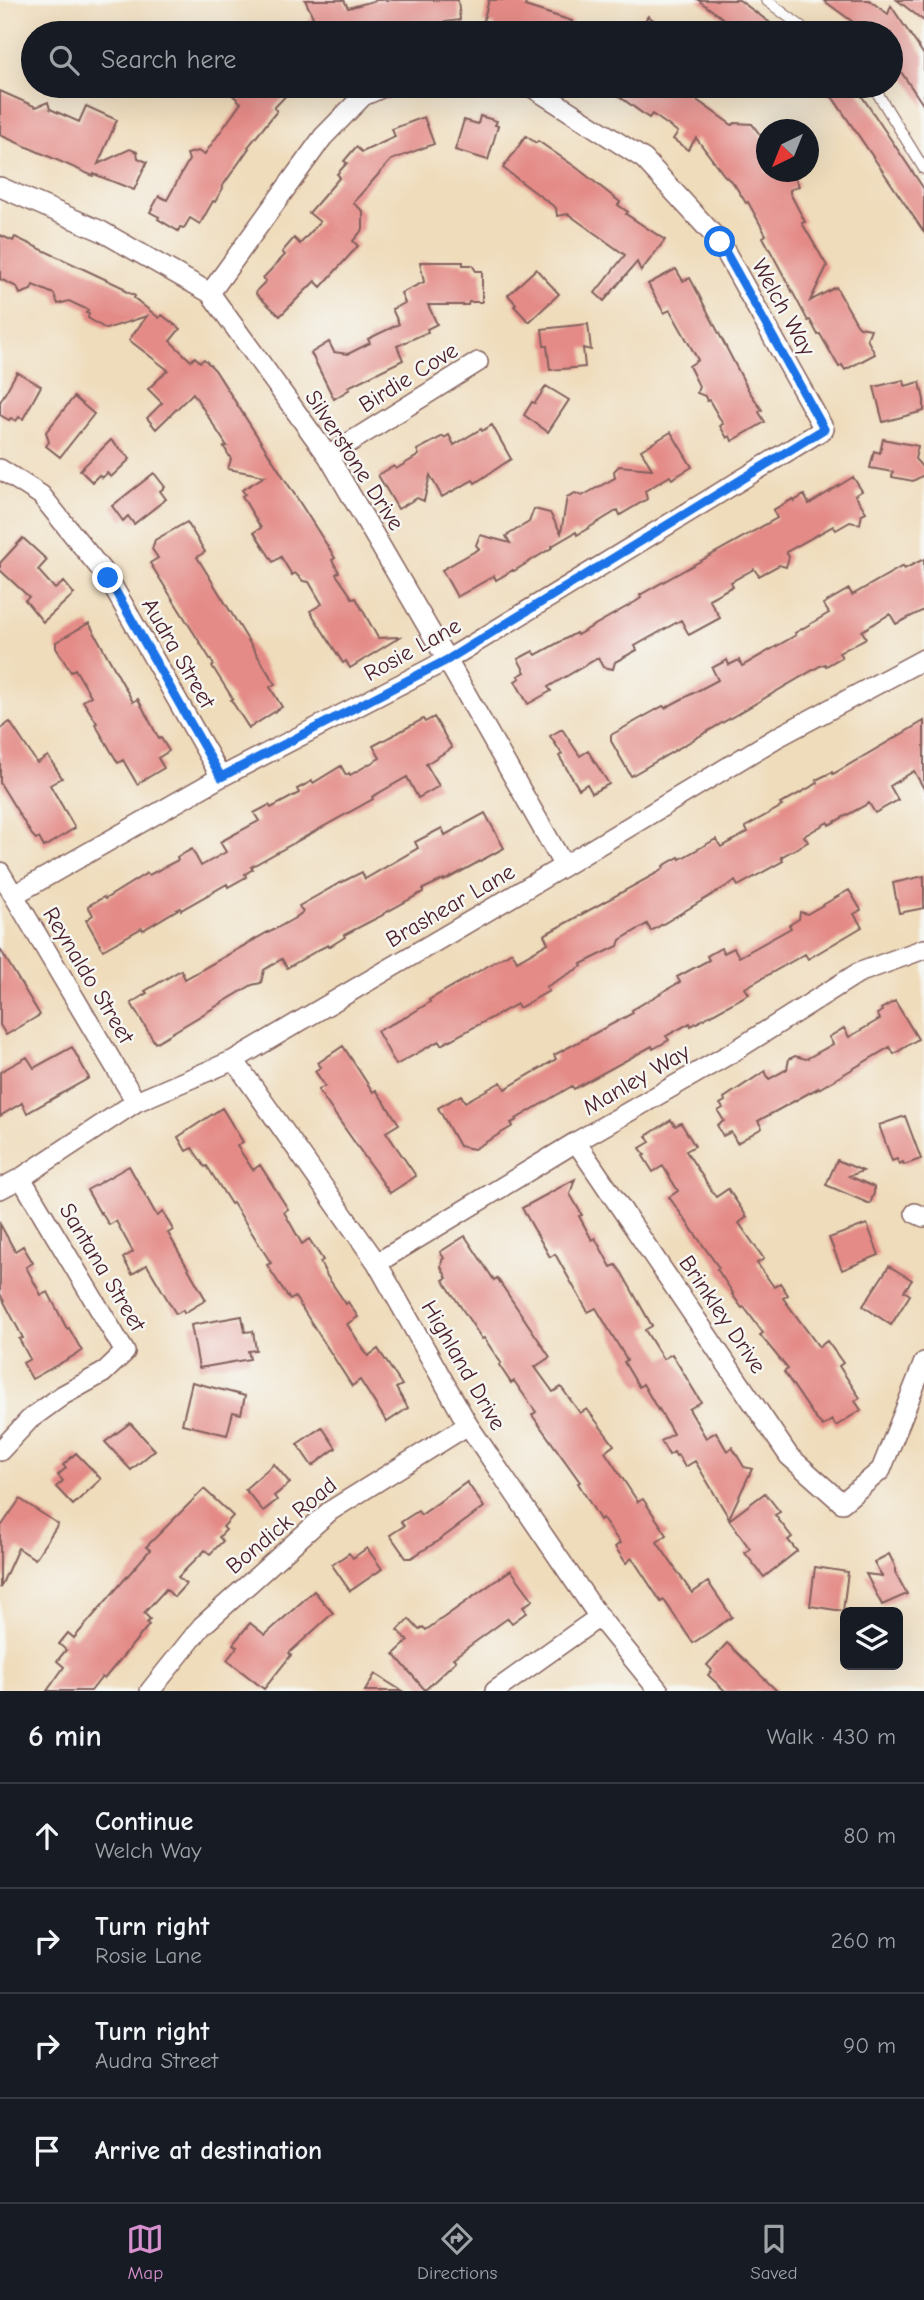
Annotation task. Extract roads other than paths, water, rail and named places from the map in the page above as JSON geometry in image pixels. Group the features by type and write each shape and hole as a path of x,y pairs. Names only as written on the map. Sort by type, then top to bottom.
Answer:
{"street":[{"path":"210,293 323,137 361,98"},
{"name":"Welch Way","path":"549,98 644,159 720,242 824,429"},
{"name":"Silverstone Drive","path":"0,187 102,231 210,293 328,456 564,866"},
{"name":"Birdie Cove","path":"328,456 478,362"},
{"name":"Rosie Lane","path":"14,895 221,777 447,660 824,429"},
{"name":"Audra Street","path":"0,469 41,495 108,578 221,777"},
{"name":"Brashear Lane","path":"0,1189 136,1102 234,1060 776,738 924,659"},
{"name":"Reynaldo Street","path":"0,872 136,1102"},
{"name":"Manley Way","path":"377,1264 576,1142 733,1052 858,973 924,949"},
{"name":"Highland Drive","path":"234,1060 377,1264 468,1425 599,1617 659,1691"},
{"name":"Brinkley Drive","path":"576,1142 789,1456 842,1503 881,1470 924,1362"},
{"name":"Santana Street","path":"0,1451 30,1419 63,1395 103,1373 125,1352 21,1178"},
{"name":"Bondick Road","path":"150,1691 202,1626 330,1511 468,1425"},
{"path":"495,1691 599,1617"}],"lane":[{"path":"766,0 794,21"},
{"path":"880,98 924,169"}]}
